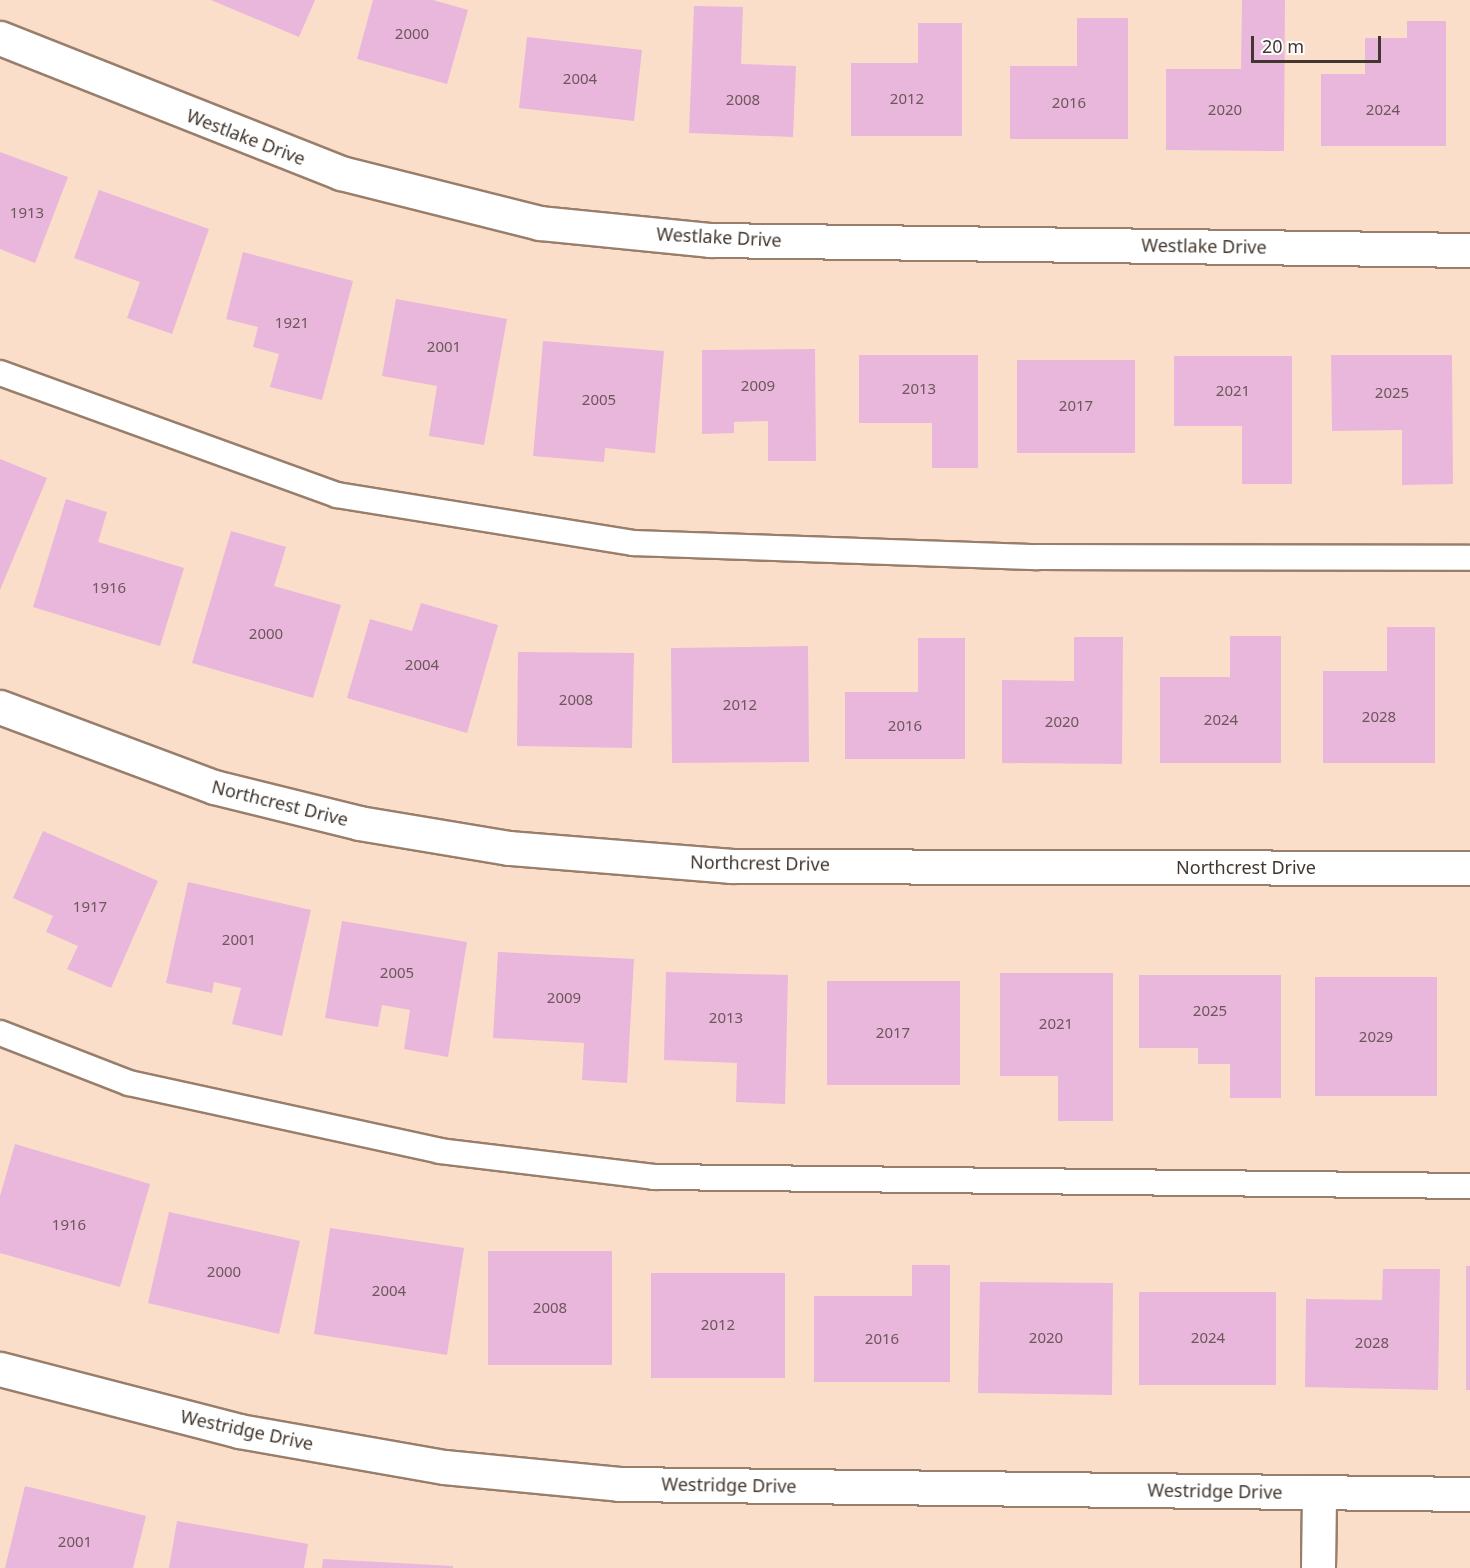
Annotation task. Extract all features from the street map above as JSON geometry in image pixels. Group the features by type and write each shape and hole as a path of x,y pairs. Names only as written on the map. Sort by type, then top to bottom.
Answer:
{"street":[{"name":"Westlake Drive","path":"0,38 340,173 540,223 710,240 1470,250"},
{"name":"Northcrest Drive","path":"0,708 214,787 359,823 509,848 731,866 1470,868"},
{"name":"Westridge Drive","path":"0,1369 238,1431 444,1467 619,1484 1470,1494"},
{"path":"1318,1568 1319,1492"}],"lane":[{"path":"0,373 337,495 633,543 1038,557 1470,558"},
{"path":"0,1033 129,1083 440,1151 654,1177 1470,1186"}],"building":[{"path":"211,0 315,0 299,37"},
{"path":"373,0 433,0 468,10 447,84 357,59"},
{"path":"1242,0 1285,0 1284,151 1166,150 1166,69 1241,69"},
{"path":"694,6 743,7 741,64 796,66 793,137 689,133"},
{"path":"1077,18 1128,18 1128,139 1010,139 1010,66 1077,66"},
{"path":"1407,21 1446,21 1446,146 1321,146 1321,74 1365,74 1365,38 1407,38"},
{"path":"918,23 962,23 962,136 851,136 851,63 918,63"},
{"path":"527,37 642,50 634,121 519,108"},
{"path":"0,152 68,177 35,263 0,249"},
{"path":"99,190 209,229 172,334 127,318 140,282 74,258"},
{"path":"243,252 353,281 322,400 270,387 279,354 253,347 258,327 226,319"},
{"path":"396,299 507,319 484,445 429,436 437,386 382,376"},
{"path":"543,341 664,351 655,453 605,448 604,462 533,456"},
{"path":"815,349 816,461 768,461 768,421 734,422 734,433 702,434 702,350"},
{"path":"859,355 978,355 978,468 932,468 932,423 859,423"},
{"path":"1331,355 1452,355 1453,484 1402,485 1402,430 1332,431"},
{"path":"1174,356 1292,356 1292,484 1242,484 1242,426 1174,426"},
{"path":"1017,360 1135,360 1135,453 1017,453"},
{"path":"0,459 47,478 0,590"},
{"path":"66,499 107,512 98,542 184,568 160,646 33,607"},
{"path":"231,531 286,547 274,586 341,605 313,698 192,663"},
{"path":"421,603 498,625 467,733 347,698 370,619 412,631"},
{"path":"1387,627 1435,627 1435,763 1323,763 1323,671 1387,671"},
{"path":"1230,636 1281,636 1281,763 1160,763 1160,677 1230,677"},
{"path":"1074,637 1123,637 1122,764 1002,763 1002,680 1074,681"},
{"path":"918,638 965,638 965,759 845,759 845,692 918,692"},
{"path":"808,646 809,762 672,763 671,648"},
{"path":"518,652 634,653 632,748 517,746"},
{"path":"43,831 158,881 111,988 67,969 78,946 46,932 53,916 13,898"},
{"path":"188,882 311,910 282,1036 232,1024 241,988 214,982 212,993 166,983"},
{"path":"342,921 467,942 448,1057 404,1049 410,1010 382,1005 378,1027 325,1018"},
{"path":"498,952 634,959 627,1083 582,1080 584,1043 493,1038"},
{"path":"666,972 788,975 785,1104 736,1102 737,1063 664,1060"},
{"path":"1000,973 1113,973 1113,1121 1058,1121 1058,1076 1000,1076"},
{"path":"1139,975 1281,975 1281,1098 1230,1098 1230,1064 1198,1064 1198,1048 1139,1048"},
{"path":"1315,977 1437,977 1437,1096 1315,1096"},
{"path":"827,981 960,981 960,1085 827,1085"},
{"path":"15,1144 150,1184 120,1287 0,1253 0,1196"},
{"path":"169,1212 300,1241 279,1334 148,1303"},
{"path":"330,1228 464,1248 447,1355 314,1334"},
{"path":"488,1251 612,1251 612,1365 488,1365"},
{"path":"912,1265 950,1265 950,1382 814,1382 814,1296 912,1296"},
{"path":"1466,1266 1470,1266 1470,1390 1466,1390"},
{"path":"1383,1269 1440,1269 1438,1390 1305,1387 1306,1299 1382,1300"},
{"path":"651,1273 785,1273 785,1378 651,1378"},
{"path":"980,1282 1113,1283 1112,1395 978,1393"},
{"path":"1139,1292 1276,1292 1276,1385 1139,1385"},
{"path":"25,1486 146,1516 133,1568 5,1568"},
{"path":"177,1521 308,1544 304,1568 169,1568"},
{"path":"323,1559 453,1566 453,1568 322,1568"}]}
